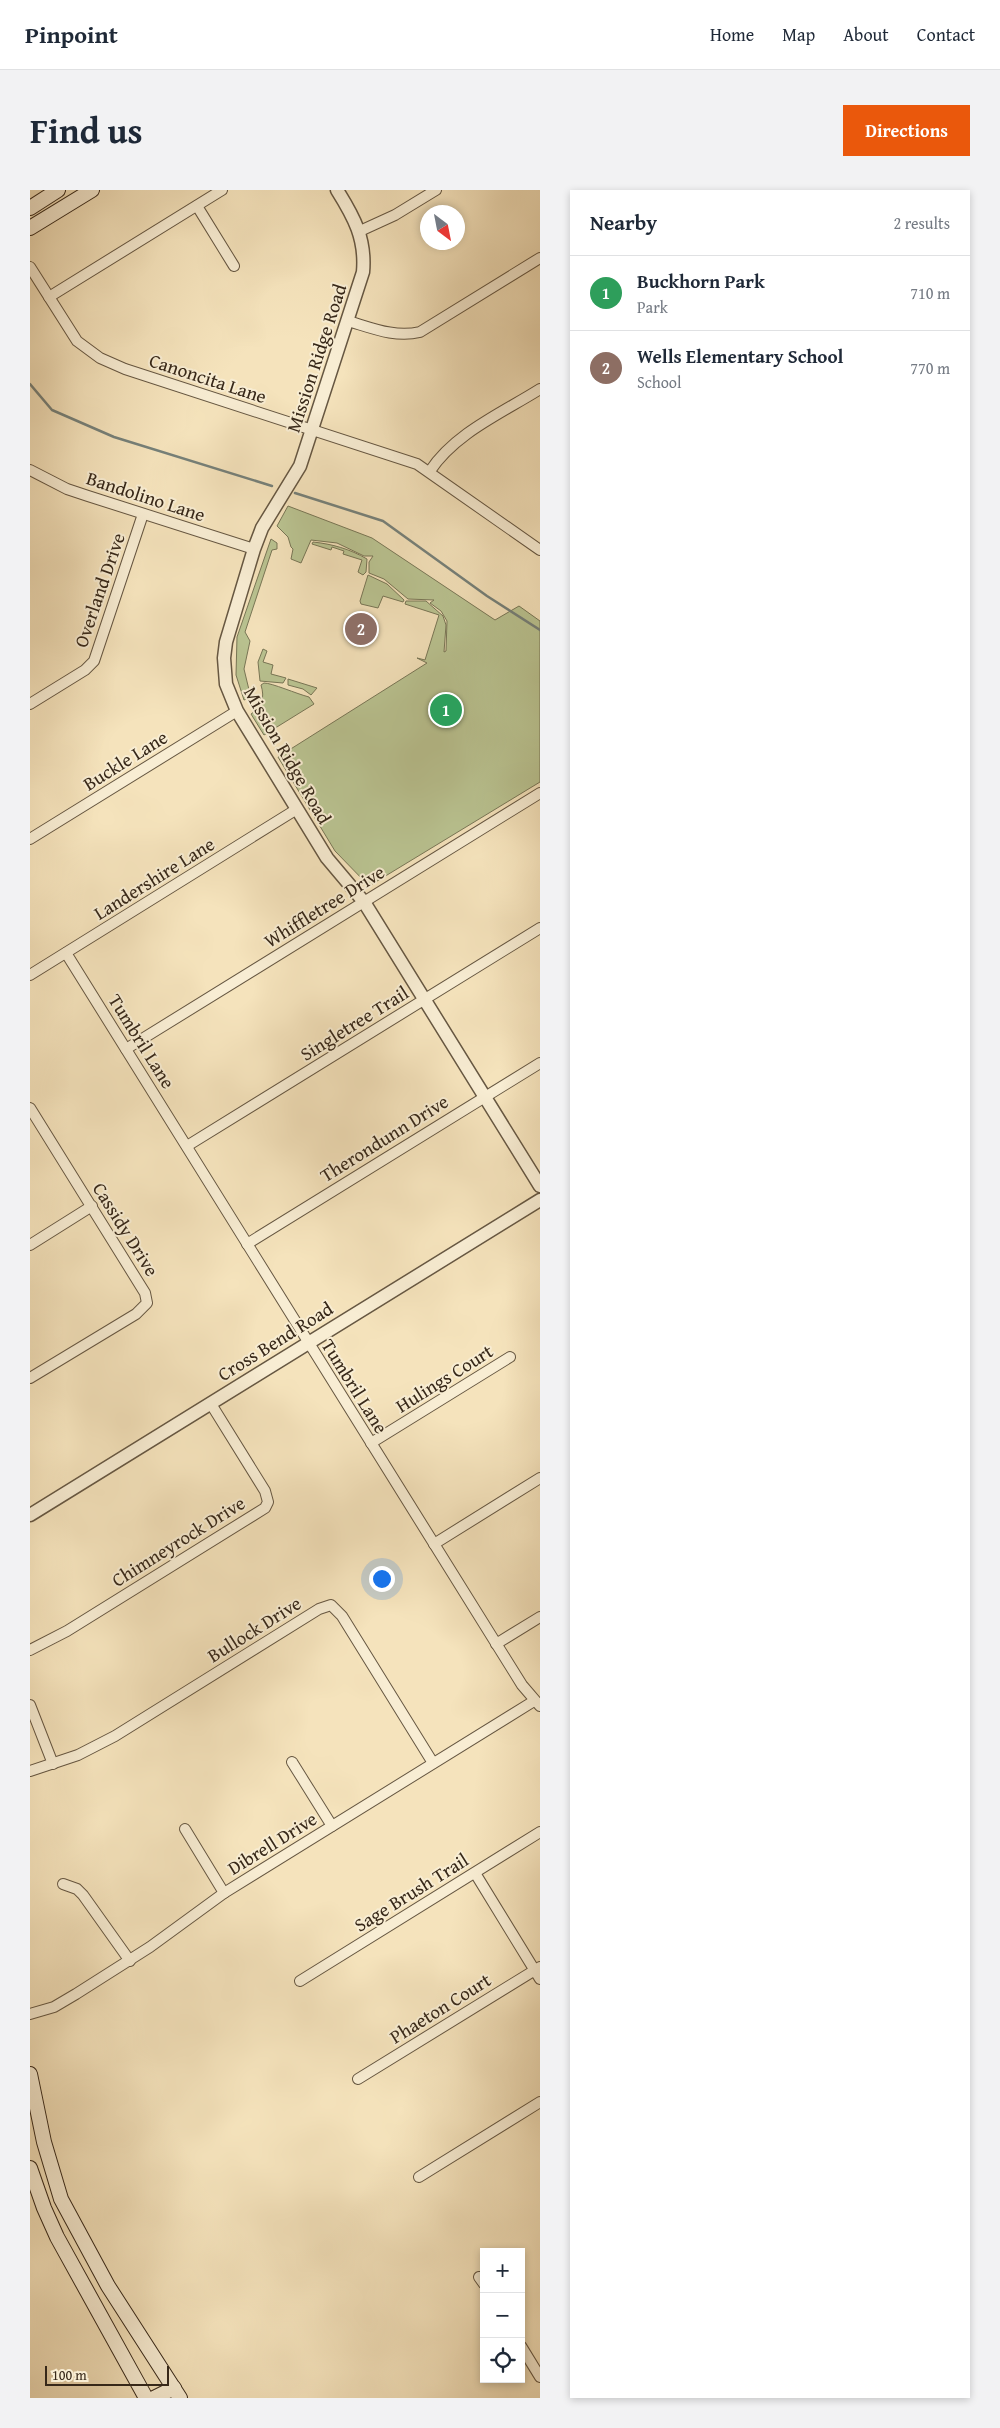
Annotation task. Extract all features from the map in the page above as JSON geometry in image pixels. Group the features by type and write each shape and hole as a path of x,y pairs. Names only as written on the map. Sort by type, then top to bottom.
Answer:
{"main road":[{"path":"30,208 58,190"},
{"path":"30,228 92,190"},
{"path":"30,2074 61,2200 108,2286 177,2393 154,2398"},
{"path":"53,2172 31,2177 57,2237 146,2398"}],"street":[{"path":"49,297 222,190"},
{"name":"Mission Ridge Road","path":"337,190 360,231 364,246 363,270 300,466 262,528 254,549 230,626 224,658 226,684 238,711 327,858 364,902 540,1186"},
{"path":"360,231 395,216 436,190"},
{"path":"196,206 234,266"},
{"path":"348,321 394,335 420,332 540,258"},
{"name":"Canoncita Lane","path":"30,266 77,341 100,358 125,369 401,458 430,471 539,549"},
{"path":"430,471 438,459 463,437 540,389"},
{"name":"Bandolino Lane","path":"30,470 67,489 254,549"},
{"name":"Overland Drive","path":"30,704 85,670 94,661 143,514"},
{"name":"Buckle Lane","path":"30,839 238,711"},
{"name":"Whiffletree Drive","path":"126,1049 540,793"},
{"name":"Landershire Lane","path":"30,976 297,809"},
{"name":"Singletree Trail","path":"187,1146 540,928"},
{"name":"Tumbril Lane","path":"66,953 496,1644 537,1704"},
{"name":"Therondunn Drive","path":"247,1244 540,1063"},
{"name":"Cassidy Drive","path":"30,1109 145,1293 147,1303 136,1314 30,1378"},
{"name":"Cross Bend Road","path":"30,1515 540,1200"},
{"path":"30,1245 92,1206"},
{"name":"Hulings Court","path":"371,1444 510,1357"},
{"name":"Chimneyrock Drive","path":"30,1650 67,1631 264,1508 268,1502 266,1491 211,1404"},
{"path":"434,1544 540,1478"},
{"name":"Bullock Drive","path":"30,1771 78,1755 115,1736 319,1609 332,1605 342,1616 433,1763"},
{"path":"496,1644 540,1617"},
{"name":"Dibrell Drive","path":"30,2014 54,2007 130,1960 224,1893 433,1763 537,1704"},
{"path":"30,1705 53,1764"},
{"path":"292,1762 332,1826"},
{"path":"185,1829 224,1893"},
{"name":"Sage Brush Trail","path":"300,1981 540,1832"},
{"path":"475,1873 538,1972"},
{"path":"63,1884 77,1889 83,1895 130,1960"},
{"name":"Phaeton Court","path":"358,2078 538,1972"},
{"path":"420,2177 540,2102"},
{"path":"525,2353 540,2377"}],"green space":[{"path":"288,506 372,538 495,620 519,606 540,621 540,782 369,886 335,851 278,757 427,663 417,658 425,660 439,615 405,604 406,601 426,601 443,616 446,625 444,652 446,651 447,621 441,611 430,603 434,600 408,599 384,579 369,573 369,562 373,556 364,556 337,543 311,540 301,563 291,559 293,549 288,537 277,526"},
{"path":"271,539 277,543 277,549 272,550 245,632 250,641 244,669 250,694 244,700 236,675 237,637"},
{"path":"313,542 341,547 367,559 366,572 363,575 358,572 362,560 343,554 344,551 332,547 331,550 312,544"},
{"path":"368,575 387,584 404,600 403,602 383,596 378,608 361,604 360,601"},
{"path":"263,649 267,651 263,662 273,665 271,674 286,678 283,683 260,681 258,662"},
{"path":"288,679 317,688 311,695 303,689 288,685"},
{"path":"264,683 309,697 314,704 264,735 251,714 262,702 261,685"}],"waterway":[{"path":"30,384 52,410 114,437 272,486"},
{"path":"295,493 383,521 487,596 540,630"}],"place":[{"name":"Wells Elementary School","path":"361,629"},
{"name":"Buckhorn Park","path":"446,710"}]}
